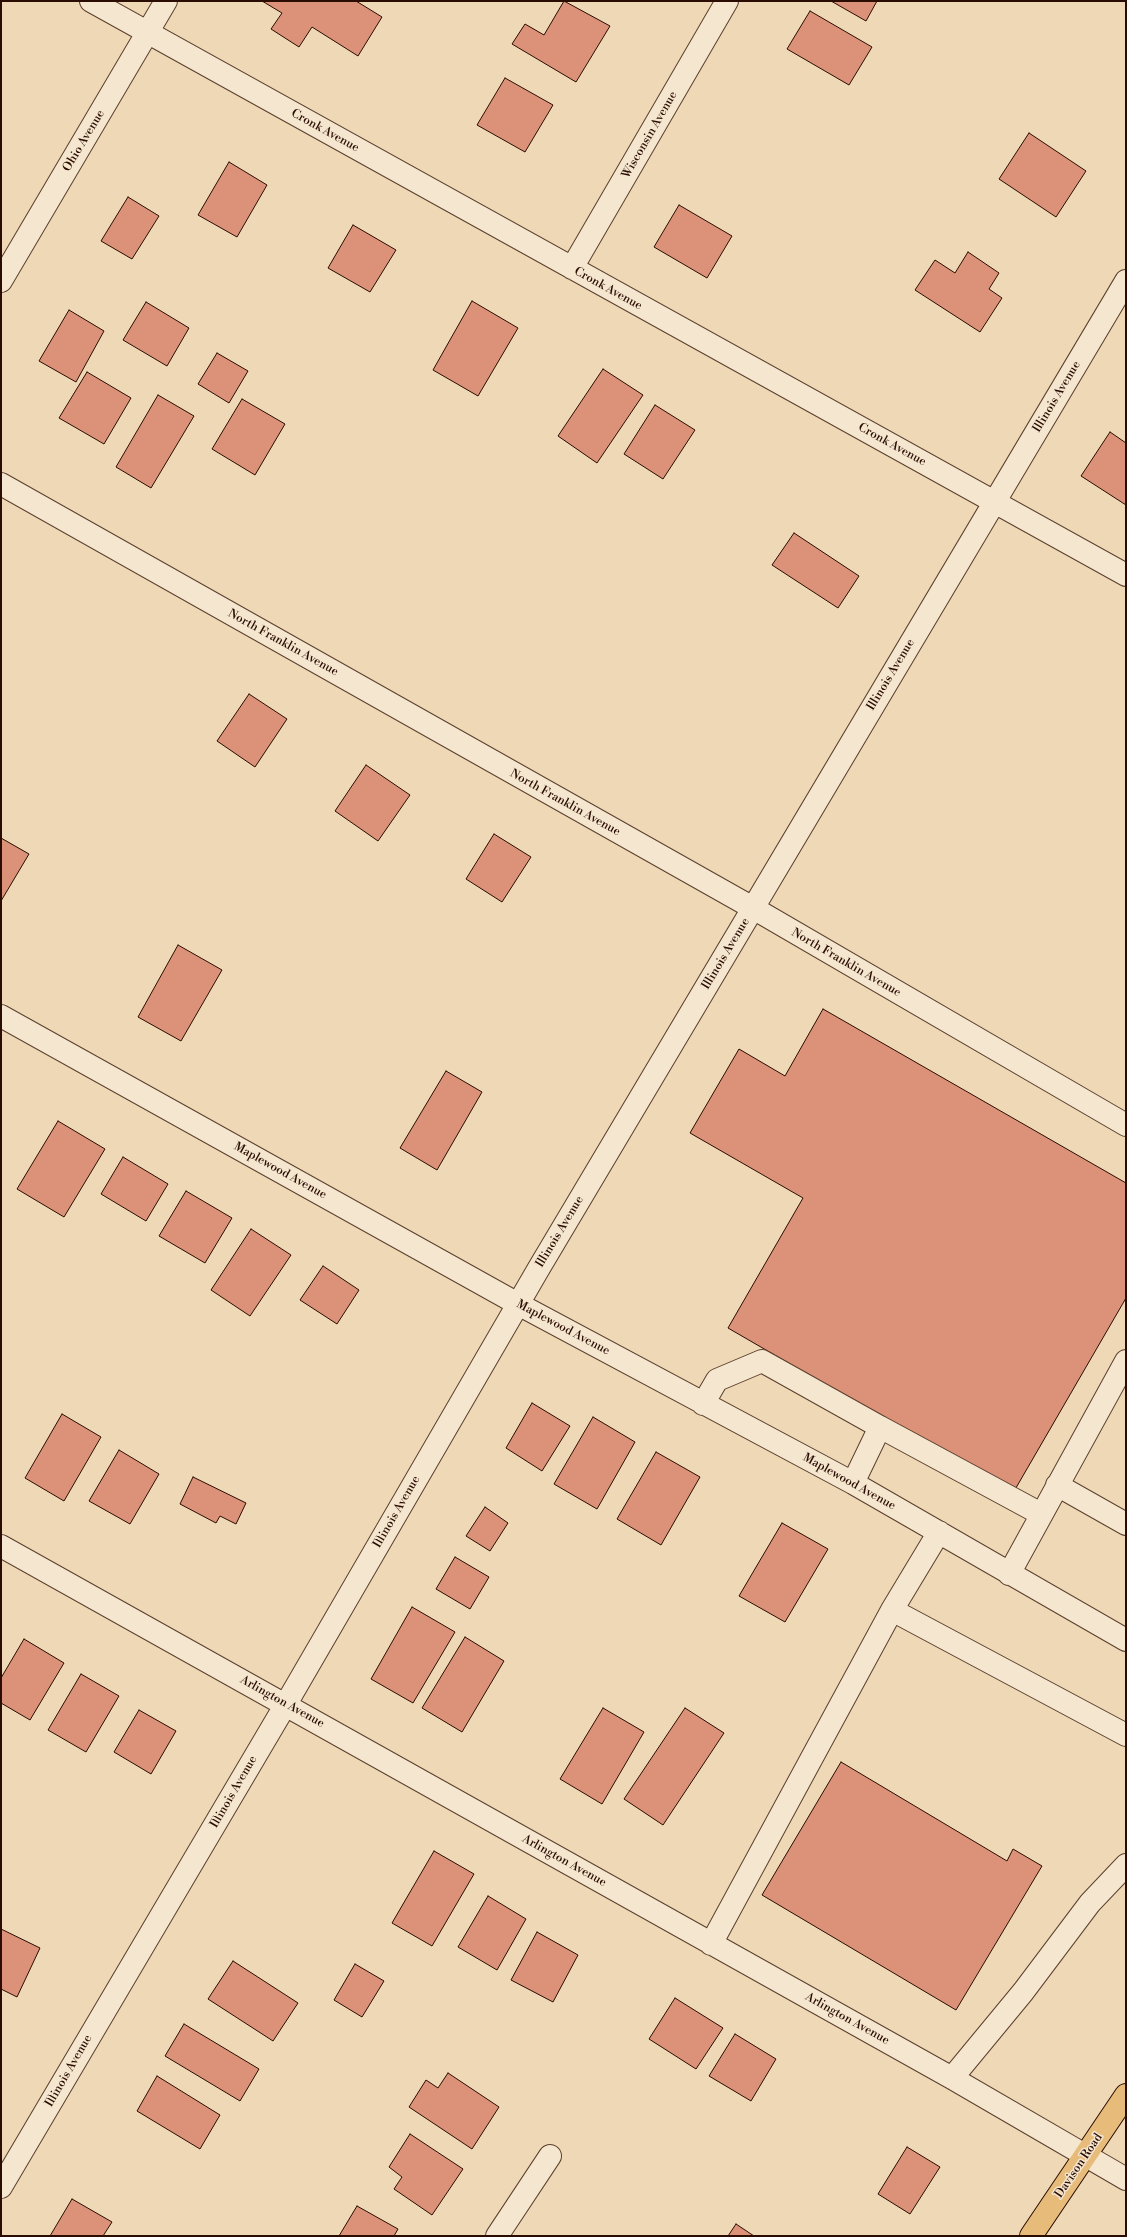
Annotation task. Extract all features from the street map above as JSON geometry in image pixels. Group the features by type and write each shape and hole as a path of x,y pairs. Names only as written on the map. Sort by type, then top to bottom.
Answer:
{"main road":[{"name":"Davison Road","path":"1031,2236 1126,2096"}],"street":[{"name":"Cronk Avenue","path":"91,1 1126,575"},
{"name":"Ohio Avenue","path":"1,281 166,1"},
{"name":"Wisconsin Avenue","path":"572,268 727,1"},
{"name":"Illinois Avenue","path":"1,2187 286,1704 518,1304 1126,281"},
{"name":"North Franklin Avenue","path":"1,484 753,908 1126,1125"},
{"name":"Maplewood Avenue","path":"1,1016 518,1304 852,1483 1126,1640"},
{"path":"703,1404 717,1380 762,1361 1041,1514"},
{"path":"1009,1574 1057,1486 1120,1384 1126,1361"},
{"path":"852,1483 880,1427"},
{"path":"1057,1486 1126,1524"},
{"path":"711,1944 892,1610 939,1532"},
{"name":"Arlington Avenue","path":"1,1546 286,1704 952,2078 1126,2179"},
{"path":"892,1610 1126,1735"},
{"path":"952,2078 1023,1992 1090,1903 1126,1865"},
{"path":"497,2236 550,2156"}],"building":[{"path":"262,1 356,1 382,17 358,56 312,27 299,47 271,29 282,13"},
{"path":"564,1 610,26 576,82 512,44 525,24 544,35"},
{"path":"831,1 877,1 866,21"},
{"path":"810,11 872,47 849,85 787,49"},
{"path":"505,78 553,105 525,152 477,125"},
{"path":"1029,133 1086,171 1056,217 999,179"},
{"path":"229,162 267,185 237,237 198,215"},
{"path":"128,197 159,216 132,259 101,241"},
{"path":"679,205 732,236 707,278 654,247"},
{"path":"353,225 396,250 370,292 328,268"},
{"path":"968,252 999,273 989,289 1002,298 980,332 915,290 935,260 955,273"},
{"path":"472,301 518,328 478,396 433,370"},
{"path":"146,302 189,328 167,366 123,340"},
{"path":"69,310 104,331 76,382 39,361"},
{"path":"217,353 248,371 229,403 198,384"},
{"path":"603,369 643,395 597,463 558,436"},
{"path":"87,372 131,398 104,444 59,418"},
{"path":"158,395 194,416 151,488 116,467"},
{"path":"242,399 285,424 255,475 212,449"},
{"path":"655,405 695,430 663,479 624,454"},
{"path":"1110,432 1126,443 1126,505 1081,476"},
{"path":"794,533 859,576 838,608 772,565"},
{"path":"249,694 287,719 255,767 217,741"},
{"path":"366,765 410,795 378,841 335,811"},
{"path":"494,834 531,857 502,902 466,879"},
{"path":"1,838 29,854 1,901"},
{"path":"178,945 222,970 181,1041 138,1017"},
{"path":"823,1009 1126,1183 1126,1298 1013,1493 728,1328 803,1198 690,1133 739,1049 785,1076"},
{"path":"446,1071 482,1092 437,1170 400,1148"},
{"path":"58,1121 105,1149 64,1217 17,1189"},
{"path":"123,1157 168,1184 146,1221 101,1194"},
{"path":"186,1191 232,1218 205,1263 159,1236"},
{"path":"251,1229 291,1255 250,1316 211,1290"},
{"path":"323,1266 359,1290 337,1324 300,1300"},
{"path":"532,1403 570,1426 542,1471 506,1448"},
{"path":"62,1414 101,1437 64,1501 25,1478"},
{"path":"593,1417 635,1442 597,1509 554,1484"},
{"path":"119,1450 159,1474 130,1524 89,1501"},
{"path":"656,1452 700,1477 661,1545 617,1519"},
{"path":"193,1477 246,1503 236,1524 220,1516 216,1523 180,1504"},
{"path":"485,1507 508,1523 490,1551 466,1536"},
{"path":"782,1523 828,1549 785,1622 739,1596"},
{"path":"455,1557 489,1577 470,1609 436,1589"},
{"path":"412,1607 455,1632 413,1703 371,1679"},
{"path":"465,1637 504,1661 462,1732 422,1708"},
{"path":"24,1639 64,1663 30,1720 1,1703 1,1678"},
{"path":"81,1674 119,1696 86,1752 48,1730"},
{"path":"603,1708 644,1732 602,1804 560,1779"},
{"path":"685,1708 724,1733 663,1825 624,1799"},
{"path":"139,1710 176,1731 151,1774 114,1752"},
{"path":"841,1762 1007,1861 1013,1849 1042,1866 956,2010 762,1895"},
{"path":"434,1851 474,1874 432,1946 392,1923"},
{"path":"488,1896 526,1919 497,1970 458,1947"},
{"path":"1,1929 40,1948 17,1997 1,1989"},
{"path":"537,1932 578,1955 553,2002 511,1980"},
{"path":"233,1961 298,2003 273,2041 208,1999"},
{"path":"355,1964 384,1981 362,2017 334,2000"},
{"path":"675,1998 723,2028 696,2069 649,2039"},
{"path":"184,2024 259,2069 240,2101 165,2056"},
{"path":"735,2034 776,2059 751,2101 709,2076"},
{"path":"448,2073 499,2107 472,2149 409,2107 426,2080 438,2088"},
{"path":"157,2076 220,2115 200,2149 137,2111"},
{"path":"410,2134 463,2169 432,2215 394,2189 402,2177 389,2167"},
{"path":"907,2147 940,2167 910,2214 878,2194"},
{"path":"72,2199 112,2222 103,2236 50,2236"},
{"path":"357,2206 398,2229 394,2236 339,2236"},
{"path":"736,2224 754,2236 728,2236"}]}
